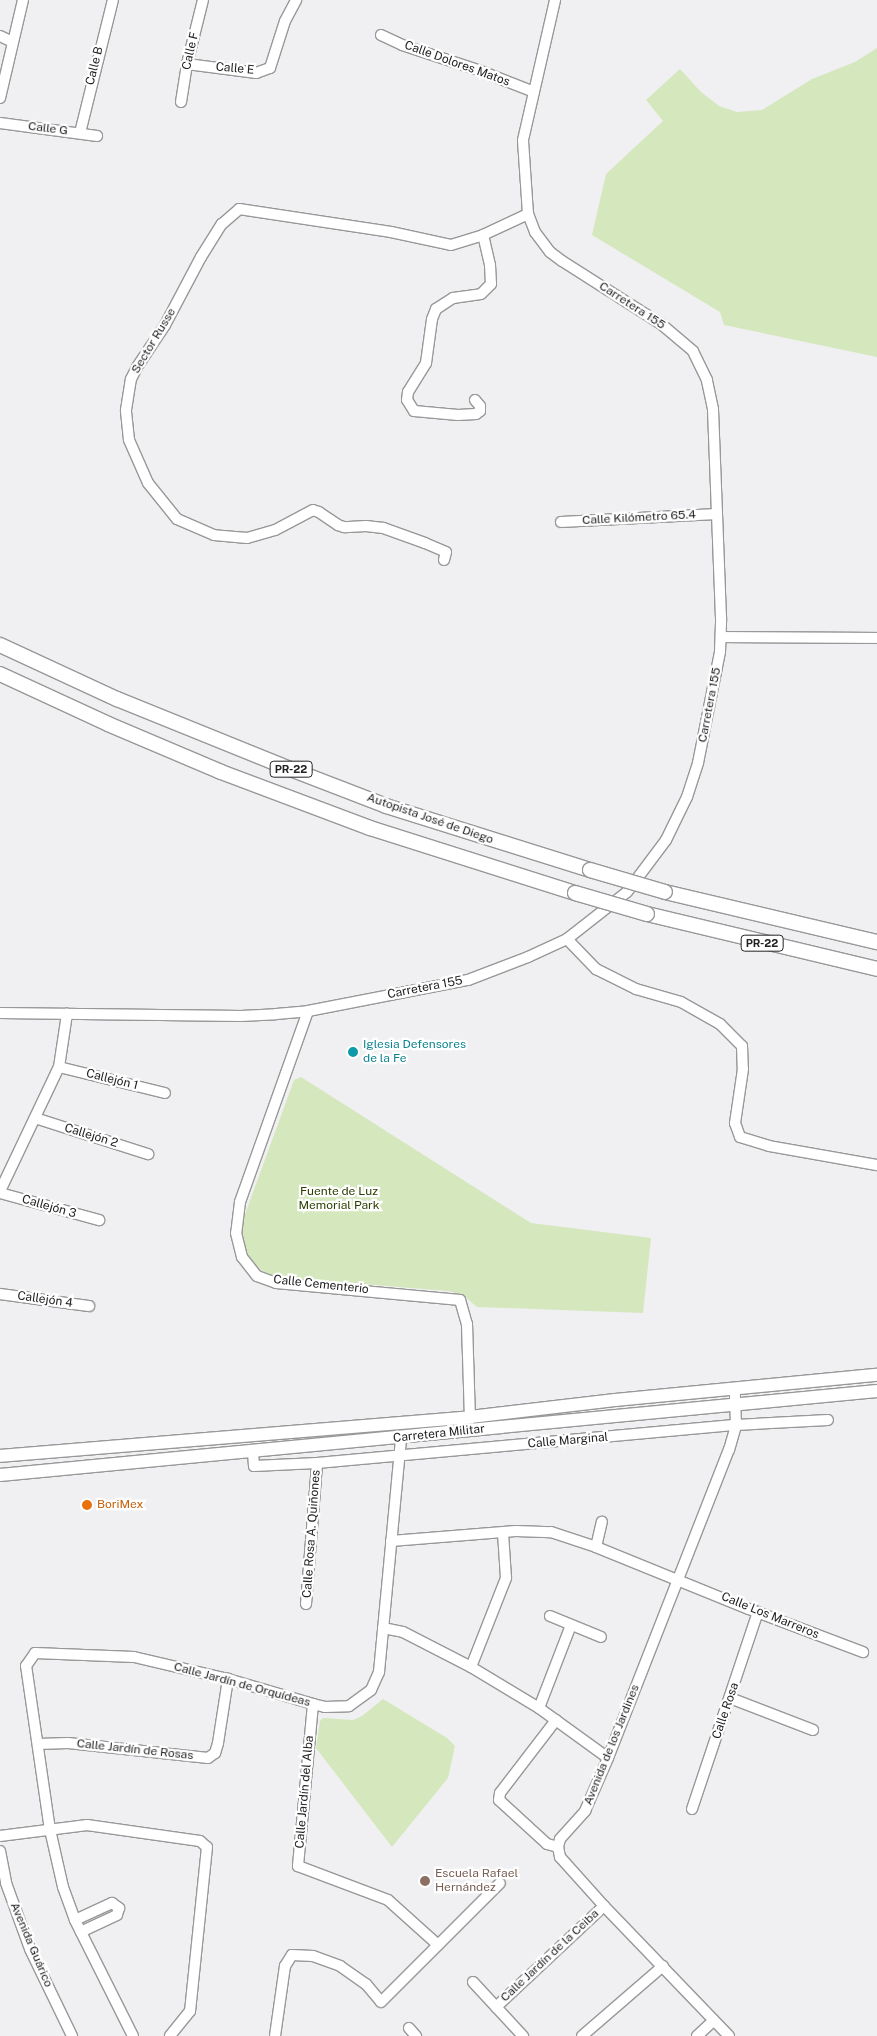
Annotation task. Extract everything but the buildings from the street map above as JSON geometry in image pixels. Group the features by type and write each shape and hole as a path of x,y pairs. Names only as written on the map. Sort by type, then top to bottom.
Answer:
{"highway":[{"name":"Autopista José de Diego","path":"0,645 117,699 386,806 665,892 877,942"},
{"name":"PR-22","path":"0,674 108,724 222,772 370,828 647,914 877,969"}],"main road":[{"name":"Carretera Militar","path":"0,1456 470,1417 615,1400 877,1374"},
{"name":"Carretera Militar","path":"0,1476 401,1438 736,1403 877,1392"}],"street":[{"path":"0,98 23,0"},
{"name":"Calle B","path":"80,133 112,0"},
{"name":"Calle F","path":"181,102 187,64 203,0"},
{"name":"Calle E","path":"187,64 256,73 270,68 285,21 296,0"},
{"name":"Carretera 155","path":"0,1013 241,1016 308,1011 468,980 567,939 626,892 666,840 680,814 698,764 718,668 721,637 713,409 707,380 692,351 661,324 550,252 535,232 528,214 523,140 555,0"},
{"name":"Calle Dolores Matos","path":"381,35 402,45 478,70 534,92"},
{"path":"0,36 13,42"},
{"name":"Calle G","path":"0,123 97,136"},
{"name":"Sector Russe","path":"444,560 446,552 425,543 383,528 366,526 344,527 314,510 275,530 247,538 214,535 190,525 171,513 148,483 129,440 126,410 132,379 137,367 165,325 201,257 222,224 239,209 391,232 450,244 482,235 528,214"},
{"path":"475,400 480,406 480,411 476,414 458,415 414,411 407,400 408,392 426,363 432,319 436,309 453,298 481,294 491,284 490,265 482,235"},
{"name":"Calle Kilómetro 65.4","path":"561,522 717,514"},
{"path":"721,637 877,638"},
{"path":"567,939 596,969 636,989 682,1002 720,1024 742,1046 743,1069 735,1123 740,1137 769,1146 877,1165"},
{"name":"Calle Cementerio","path":"308,1011 240,1202 236,1233 242,1256 257,1276 276,1283 460,1300 467,1324 470,1417"},
{"path":"0,1192 59,1067 67,1014"},
{"name":"Callejón 1","path":"59,1067 165,1093"},
{"name":"Callejón 2","path":"35,1118 148,1154"},
{"name":"Callejón 3","path":"0,1192 99,1220"},
{"name":"Callejón 4","path":"0,1294 89,1306"},
{"name":"Avenida de los Jardines","path":"558,1847 560,1839 585,1810 608,1758 729,1450 736,1425 735,1389"},
{"name":"Calle Marginal","path":"253,1452 254,1466 317,1463 400,1457 736,1425 828,1420"},
{"name":"Calle Jardín de Orquídeas","path":"133,2036 75,1920 62,1887 50,1830 26,1666 35,1653 134,1657 228,1679 325,1707 349,1706 371,1690 379,1672 401,1438"},
{"name":"Calle Rosa A. Quiñones","path":"306,1604 317,1463"},
{"path":"596,1547 602,1522"},
{"name":"Calle Los Marreros","path":"391,1541 503,1533 551,1532 596,1547 862,1652"},
{"path":"471,1667 506,1578 503,1533"},
{"name":"Calle Rosa","path":"692,1809 758,1612"},
{"path":"550,1616 601,1637"},
{"path":"539,1708 571,1625"},
{"path":"383,1628 403,1632 471,1667 539,1708 608,1758"},
{"name":"Calle Jardín de Rosas","path":"38,1744 68,1743 208,1758 214,1753 218,1743 228,1679"},
{"path":"730,1698 813,1730"},
{"name":"Calle Jardín del Alba","path":"313,1704 298,1866 388,1900 438,1945"},
{"path":"556,1720 500,1793 498,1800 547,1844 558,1847 560,1857 604,1906 729,2036"},
{"path":"0,1836 87,1825 200,1841 207,1847 190,2011 170,2036"},
{"name":"Avenida Guárico","path":"0,1851 3,1884 30,1949 72,2036"},
{"path":"275,2036 285,1966 292,1956 313,1956 340,1966 366,1984 381,2002 500,1883"},
{"path":"75,1920 112,1903 119,1908 117,1915 81,1932"},
{"name":"Calle Jardín de la Ceiba","path":"496,2007 604,1906"},
{"path":"582,2036 663,1966"},
{"path":"473,1982 523,2036"},
{"path":"697,2036 714,2020"}],"green space":[{"path":"877,48 877,357 724,325 720,312 592,235 606,174 663,121 646,100 680,69 701,92 719,106 737,112 762,110 812,79 855,62"},
{"name":"Fuente de Luz Memorial Park","path":"301,1077 531,1223 651,1238 643,1313 477,1307 463,1295 448,1291 289,1278 271,1275 261,1270 251,1260 244,1245 242,1231 244,1217 294,1080"},
{"path":"383,1699 447,1738 455,1746 448,1778 392,1847 316,1748 320,1721 323,1718 353,1720 362,1716"}],"place":[{"name":"Iglesia Defensores de la Fe","path":"353,1052"},
{"name":"BoriMex","path":"87,1505"},
{"name":"Escuela Rafael Hernández","path":"425,1881"}]}
